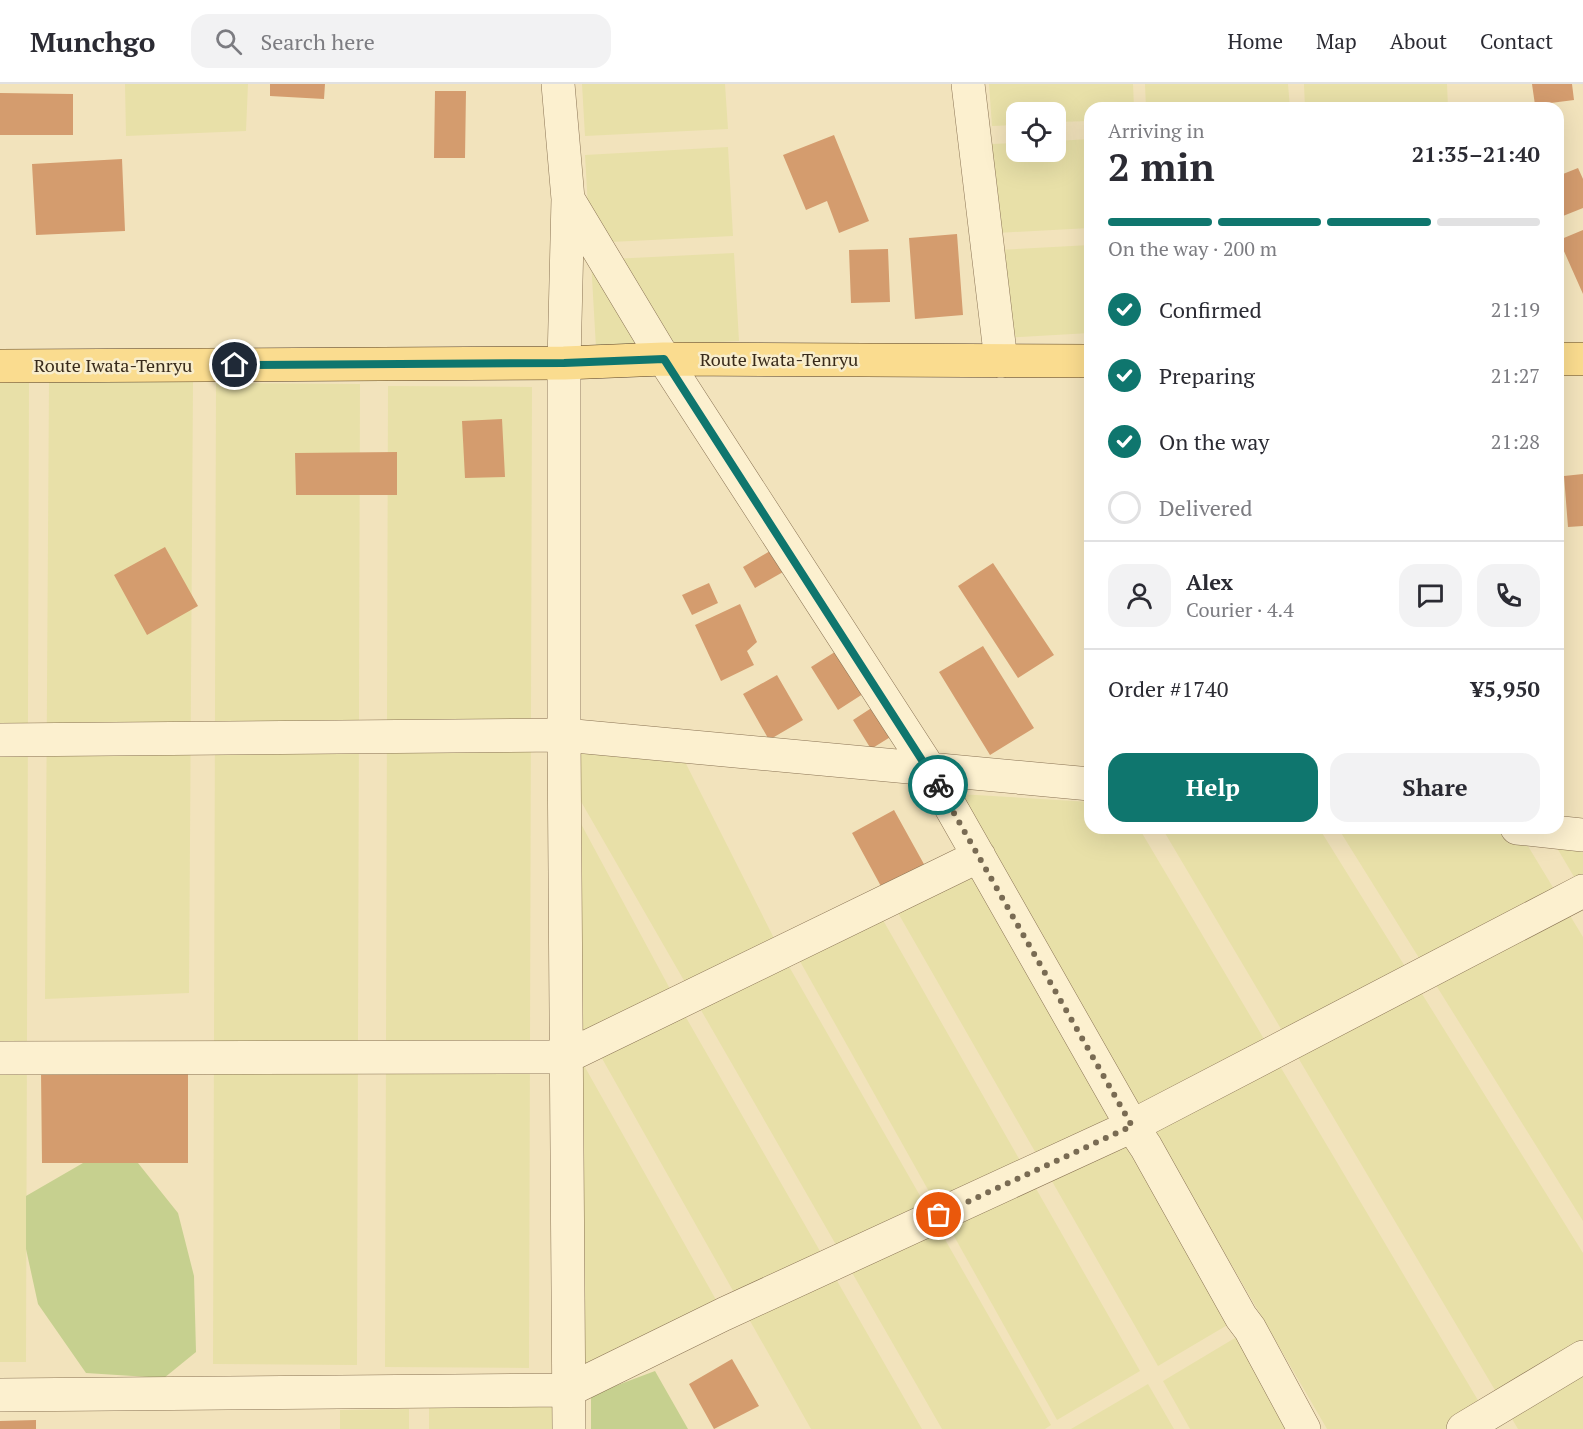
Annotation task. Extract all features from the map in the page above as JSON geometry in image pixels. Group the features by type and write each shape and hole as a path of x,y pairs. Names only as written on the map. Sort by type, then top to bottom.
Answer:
{"main road":[{"name":"Route Iwata-Tenryu","path":"0,366 564,363 664,359 1084,361"},
{"path":"1564,359 1583,359"}],"street":[{"path":"558,84 568,199 564,363 568,1429"},
{"path":"968,84 1001,361"},
{"path":"568,199 664,359 928,767 1132,1126 1152,1157 1304,1429"},
{"path":"0,740 564,735 928,767 1084,783"},
{"path":"1564,833 1583,835"},
{"path":"0,1058 566,1057 979,856"},
{"path":"0,1395 569,1390 724,1314 1132,1126 1583,891"},
{"path":"1463,1429 1583,1358"}],"shaded area":[{"path":"125,84 248,84 246,131 126,136"},
{"path":"582,84 725,84 728,129 585,136"},
{"path":"989,84 1133,84 1134,102 1084,102 1084,121 1066,122 1066,102 1006,102 1006,125 992,126"},
{"path":"1145,84 1288,84 1290,102 1146,102"},
{"path":"1304,84 1447,84 1448,102 1305,102"},
{"path":"1084,139 1084,228 997,233 992,144 1006,143 1006,162 1066,162 1066,140"},
{"path":"728,147 733,236 590,243 585,155"},
{"path":"1084,245 1084,333 1002,338 998,250"},
{"path":"734,253 739,341 596,348 591,260"},
{"path":"0,380 29,380 26,1362 0,1362"},
{"path":"49,381 193,382 189,993 45,999"},
{"path":"216,383 360,384 357,1365 213,1364"},
{"path":"388,386 532,387 529,1368 385,1367"},
{"path":"577,736 676,744 783,956 1051,1425 1045,1429 942,1429 564,772"},
{"path":"942,793 1084,802 1084,834 1143,834 1495,1429 1327,1429 1149,1123"},
{"path":"573,809 676,1000 922,1429 811,1429 595,1046 577,1053 724,1314 575,1381"},
{"path":"1583,830 1583,892 1549,834 1564,834 1564,831"},
{"path":"1166,834 1323,834 1583,1253 1583,1429 1518,1429"},
{"path":"1342,834 1521,834 1583,937 1583,1221"},
{"path":"970,860 1241,1317 1158,1366 890,899"},
{"path":"875,906 1140,1371 1057,1420 792,947"},
{"path":"1250,1329 1298,1429 1190,1429 1163,1381"},
{"path":"1148,1384 1174,1429 1071,1429"},
{"path":"429,1403 554,1404 554,1429 429,1429"},
{"path":"409,1409 409,1429 340,1429 340,1410"}],"green space":[{"path":"83,1163 138,1163 178,1213 194,1276 196,1352 164,1378 86,1373 38,1304 26,1249 26,1196"},
{"path":"655,1371 688,1429 591,1429 591,1395"}],"building":[{"path":"270,84 325,84 324,99 270,96"},
{"path":"1532,84 1572,84 1574,100 1535,102"},
{"path":"435,91 466,91 465,158 434,158"},
{"path":"0,93 73,94 73,135 0,135"},
{"path":"834,135 869,221 839,233 827,201 806,210 783,155"},
{"path":"122,159 125,231 36,235 32,164"},
{"path":"1578,168 1583,179 1583,208 1564,216 1564,174"},
{"path":"1583,230 1583,294 1564,251 1564,238"},
{"path":"957,234 963,315 915,319 909,238"},
{"path":"888,249 890,302 851,303 849,250"},
{"path":"502,419 505,477 465,478 462,421"},
{"path":"397,452 397,495 296,495 295,453"},
{"path":"1583,474 1583,526 1568,527 1564,476"},
{"path":"165,547 198,606 147,635 114,575"},
{"path":"770,551 783,572 755,588 743,567"},
{"path":"993,563 1054,655 1018,678 958,586"},
{"path":"709,583 718,603 692,615 682,595"},
{"path":"740,604 757,642 747,651 754,665 721,681 695,625"},
{"path":"983,646 1034,728 990,755 939,672"},
{"path":"838,650 866,692 838,710 811,667"},
{"path":"777,675 803,720 769,740 743,694"},
{"path":"873,707 892,736 871,749 853,720"},
{"path":"894,810 925,866 883,890 852,833"},
{"path":"41,1072 188,1073 188,1163 42,1163"},
{"path":"732,1359 759,1406 714,1429 689,1384"},
{"path":"36,1420 36,1429 0,1429 0,1421"}],"way so far":[{"path":"938,785 1132,1126 939,1215"}],"route":[{"path":"235,365 564,363 664,359 938,785"}]}
